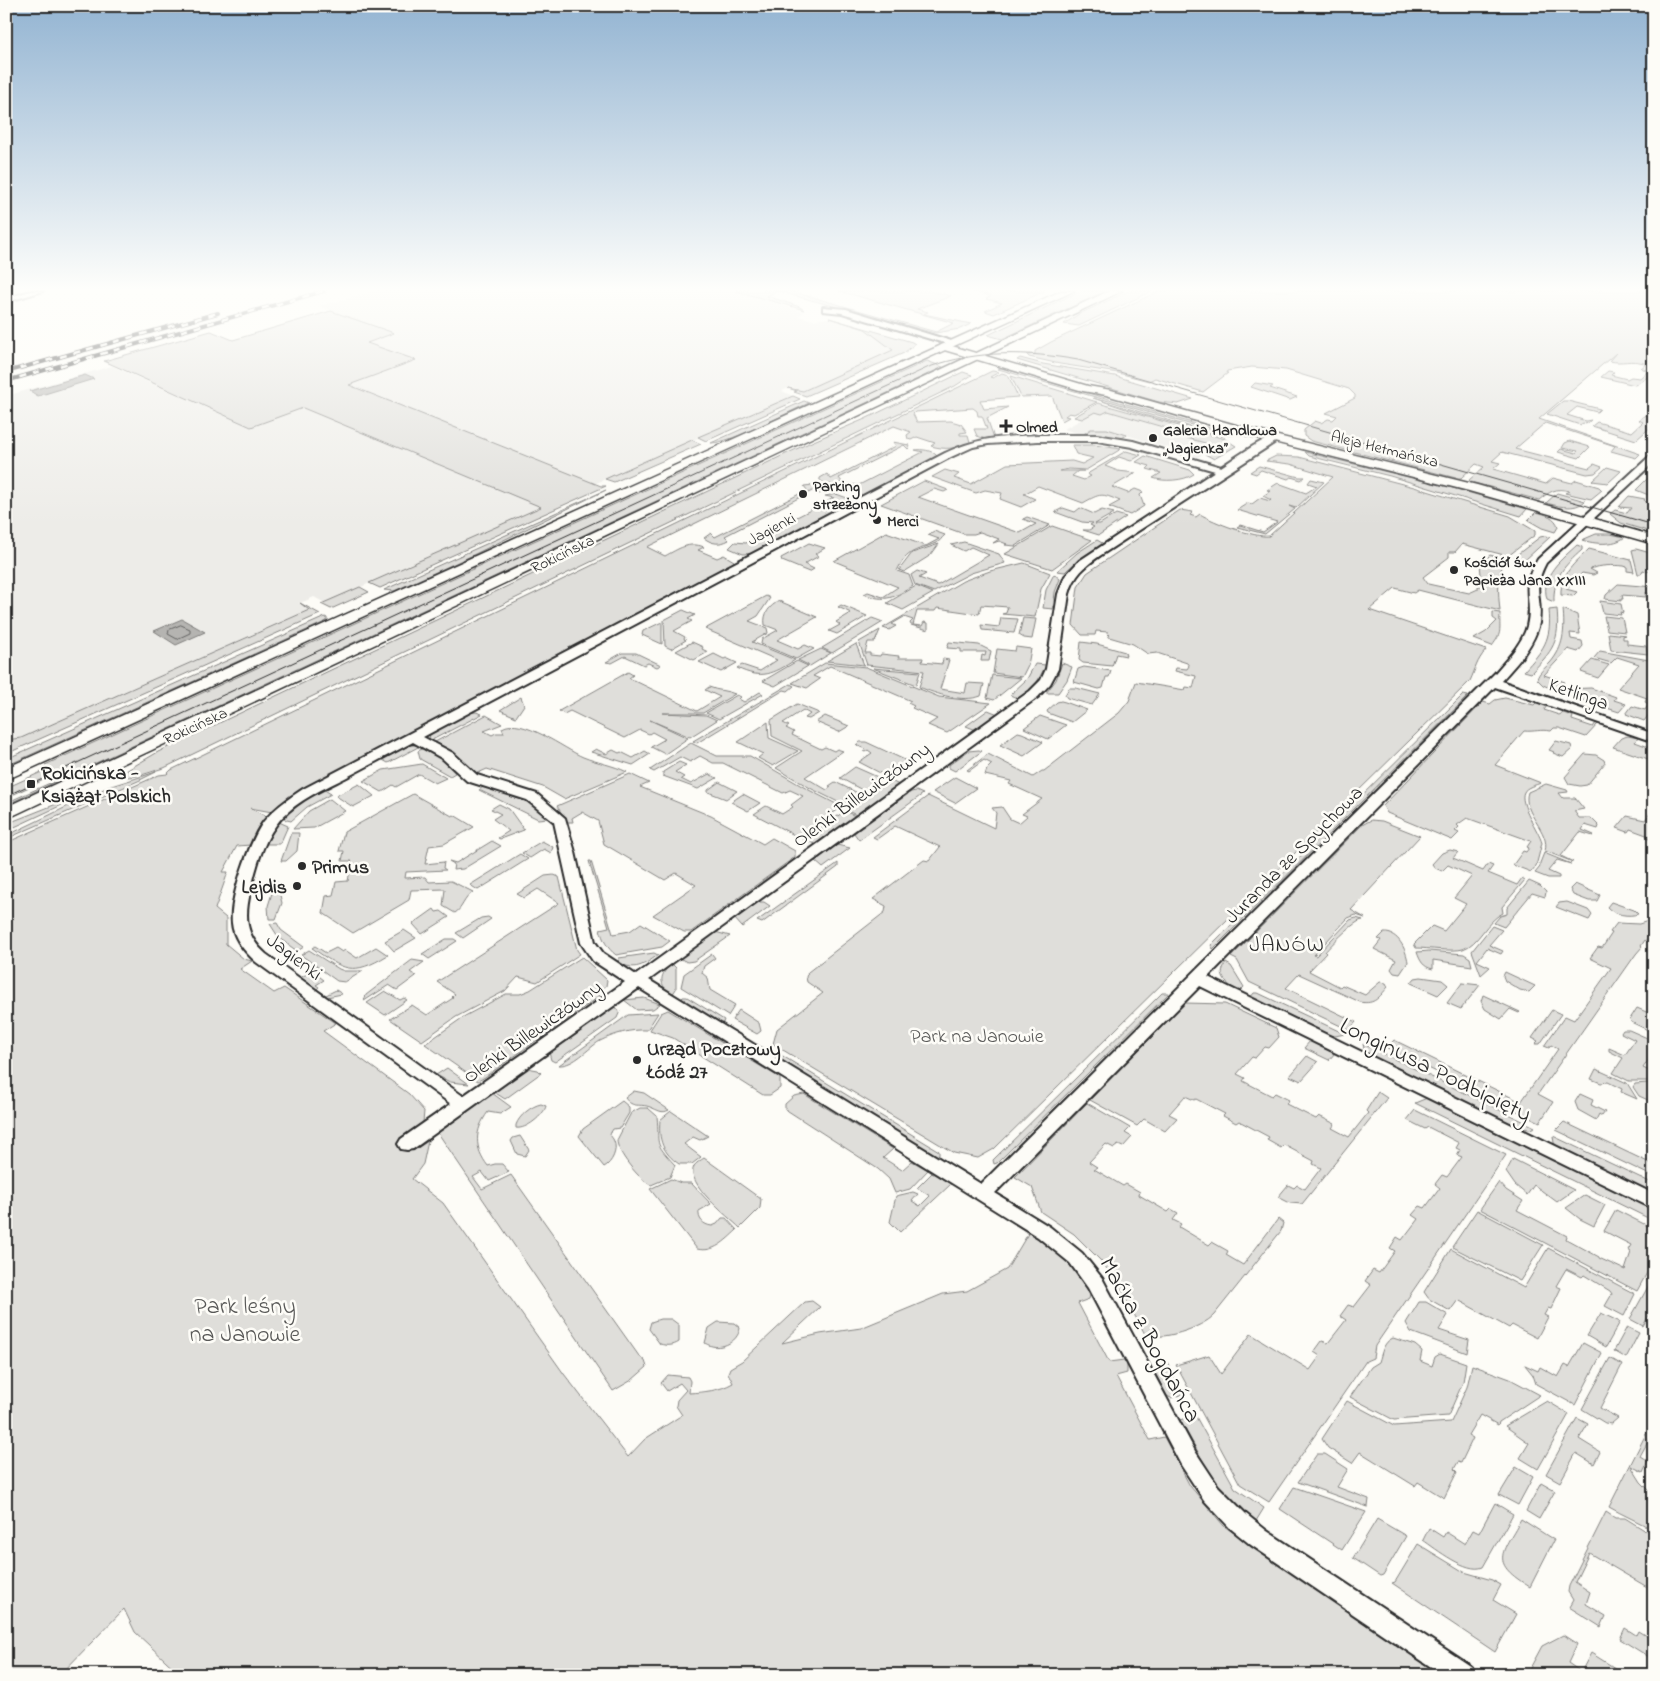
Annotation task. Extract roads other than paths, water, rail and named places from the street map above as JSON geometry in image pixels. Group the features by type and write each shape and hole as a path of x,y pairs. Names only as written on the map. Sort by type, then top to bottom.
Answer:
{"main road":[{"name":"Rokicińska","path":"6,775 896,369"},
{"name":"Rokicińska","path":"6,814 949,369"}],"street":[{"name":"Aleja Hetmańska","path":"1025,369 1087,389 1107,392 1275,439 1459,484 1654,540"},
{"name":"Jagienki","path":"462,1104 262,958 247,943 239,925 239,909 249,872 265,830 275,817 308,792 970,445 1009,439 1097,438 1133,444 1224,471"},
{"name":"Oleńki Billewiczówny","path":"406,1144 637,981 1034,694 1046,681 1052,669 1064,590 1069,576 1075,569 1257,448 1275,439"},
{"name":"Juranda ze Spychowa","path":"984,1193 1492,682 1519,651 1530,631 1533,614 1530,590 1532,579 1539,566 1654,457"},
{"name":"Ketlinga","path":"1492,682 1654,738"},
{"path":"414,737 448,756 472,778 527,795 560,821 588,942 598,957 637,981"},
{"name":"Longinusa Podbipięty","path":"1198,978 1654,1202"},
{"name":"Maćka z Bogdańca","path":"637,981 799,1082 984,1193 1060,1244 1087,1272 1108,1305 1201,1479 1223,1506 1259,1538 1464,1675"}],"water":[{"path":"85,375 94,379 38,396 30,391"},
{"path":"182,619 205,632 176,645 154,631"}],"tram line":[{"path":"6,796 924,369"},
{"path":"1111,369 1654,525"}],"railway":[{"path":"6,372 15,369"},
{"path":"6,381 47,369"}],"place":[{"name":"Olmed","path":"1006,426"},
{"name":"Galeria Handlowa „Jagienka”","path":"1153,438"},
{"name":"Parking strzeżony","path":"803,494"},
{"name":"Merci","path":"877,520"},
{"name":"Kościół św. Papieża Jana XXIII","path":"1454,570"},
{"name":"Rokicińska - Książąt Polskich","path":"31,784"},
{"name":"Primus","path":"302,866"},
{"name":"Lejdis","path":"297,886"},
{"name":"Urząd Pocztowy Łódź 27","path":"637,1060"}],"district":[{"name":"JANÓW","path":"1287,943"}],"park label":[{"name":"Park na Janowie","path":"977,1035"},
{"name":"Park leśny na Janowie","path":"245,1319"}]}
